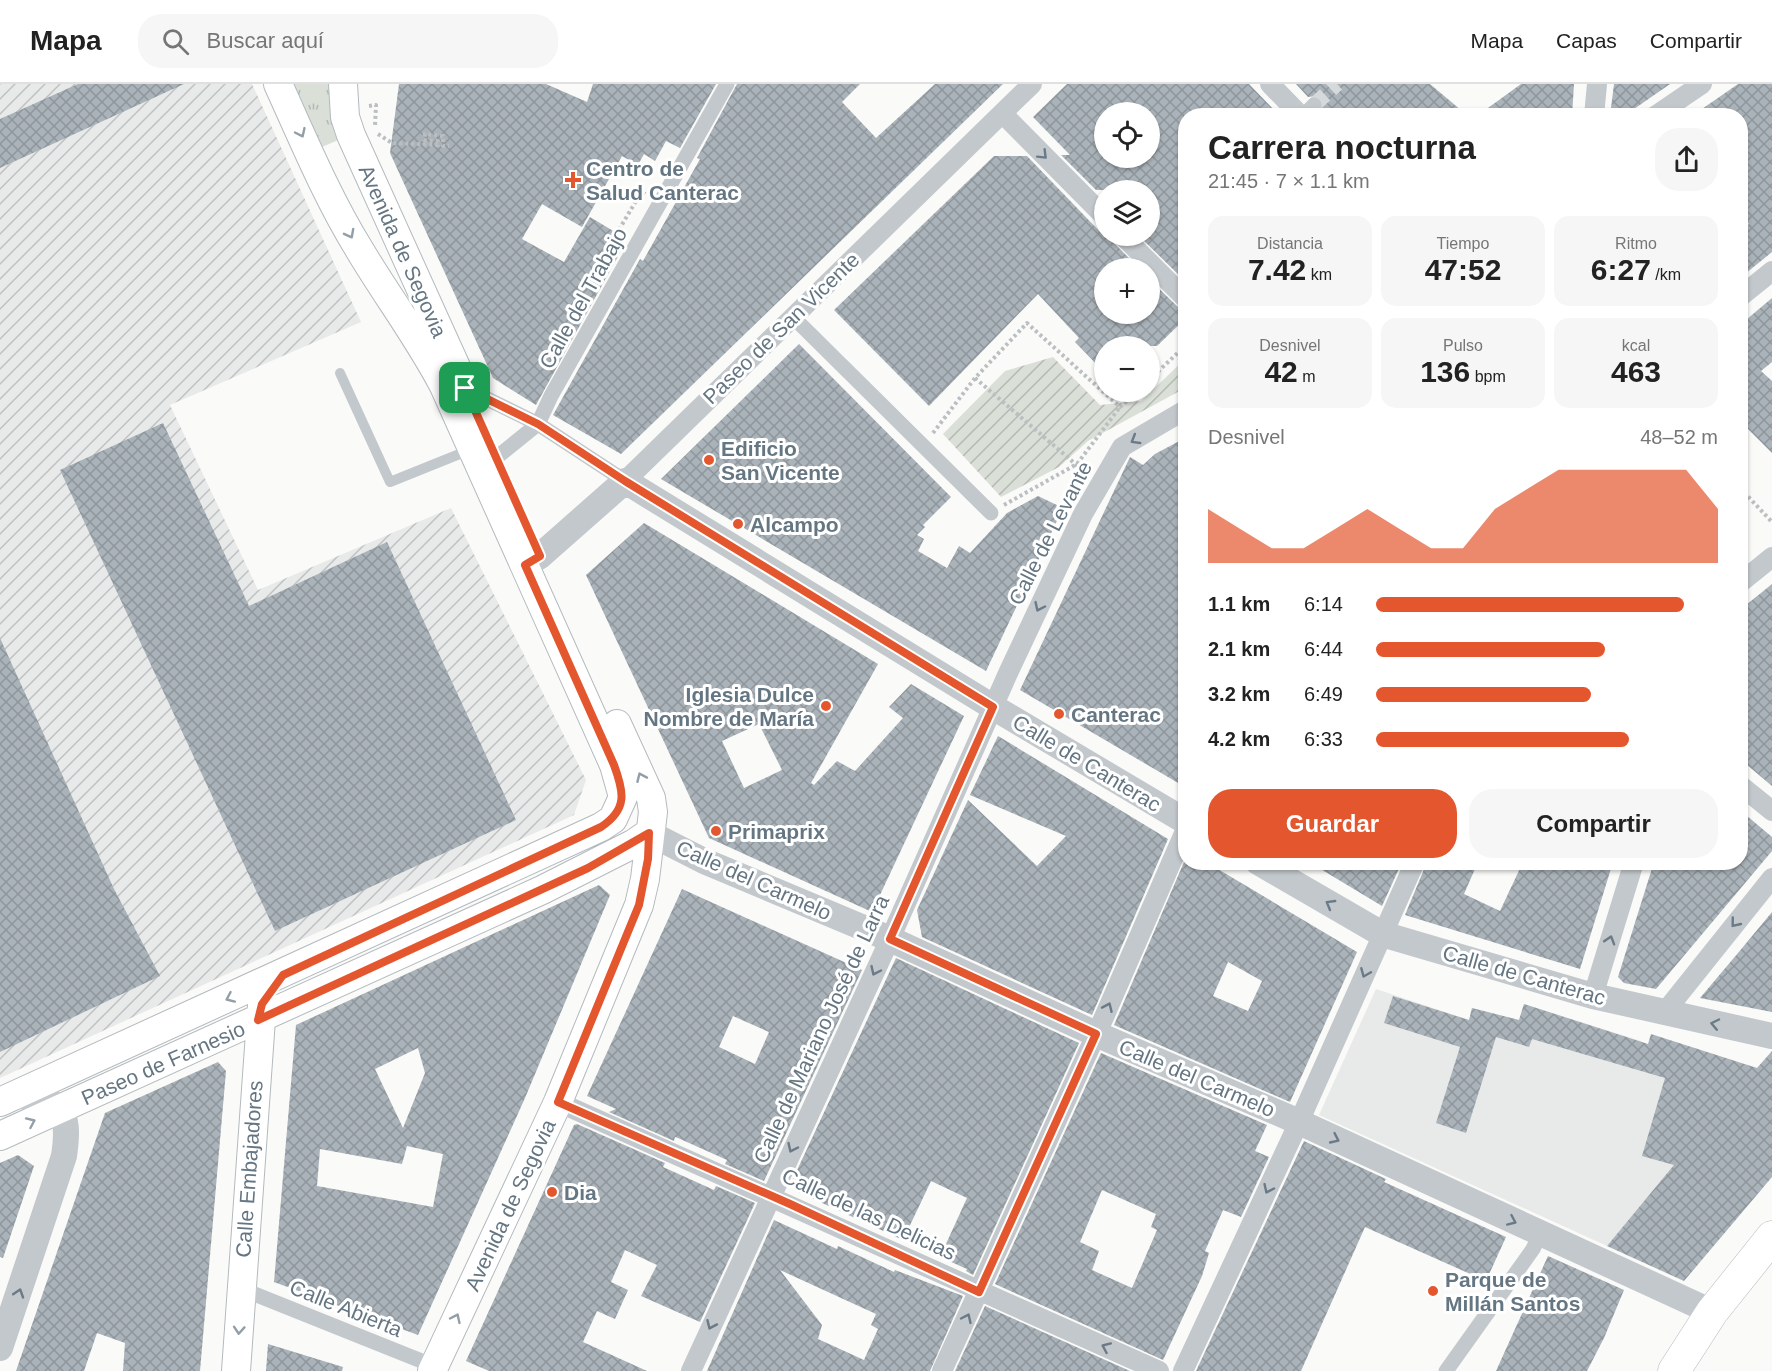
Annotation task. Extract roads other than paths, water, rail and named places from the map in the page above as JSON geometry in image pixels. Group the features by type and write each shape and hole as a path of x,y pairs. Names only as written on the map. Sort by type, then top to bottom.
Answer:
{"main road":[{"name":"Avenida de Segovia","path":"278,84 323,182 358,249 425,349 485,453"},
{"name":"Avenida de Segovia","path":"347,93 345,117 465,388 485,453 532,561 621,784 623,797 620,809 613,819 601,827"},
{"name":"Avenida de Segovia","path":"438,1369 558,1102 639,905 654,812 651,798 532,561"},
{"path":"601,827 624,826 649,833"},
{"name":"Paseo de Farnesio","path":"7,1099 283,975 601,827"},
{"name":"Paseo de Farnesio","path":"0,1136 588,868 649,833"},
{"name":"Calle Embajadores","path":"236,1371 258,1020 262,1004 283,975"},
{"path":"1674,1371 1712,1312 1772,1237"}],"street":[{"name":"Calle del Trabajo","path":"485,453 538,424 557,386 727,84"},
{"path":"1270,84 1301,108"},
{"path":"1595,108 1597,84"},
{"path":"1667,108 1702,84"},
{"name":"Paseo de San Vicente","path":"532,561 625,481 1030,85"},
{"path":"1002,113 1094,206"},
{"path":"1133,246 1178,291"},
{"path":"1748,290 1772,271"},
{"path":"794,318 991,513"},
{"name":"Calle de Canterac","path":"465,388 538,424 625,481 993,707 1178,816"},
{"name":"Calle de Levante","path":"993,707 1098,485 1122,447 1178,414"},
{"path":"1748,571 1772,557"},
{"name":"Calle de Mariano José de Larra","path":"691,1371 770,1195 890,939 993,707"},
{"path":"1748,792 1772,811"},
{"name":"Calle del Carmelo","path":"649,833 704,861 890,939 1096,1034 1299,1122 1712,1312"},
{"path":"942,1371 1096,1034 1178,847"},
{"name":"Calle de Canterac","path":"1272,870 1382,934 1593,996 1772,1036"},
{"path":"1183,1371 1299,1122 1411,870"},
{"path":"1593,996 1632,870"},
{"path":"1664,1013 1772,878"},
{"path":"0,1348 64,1156 67,1136 62,1108 45,1098 7,1099"},
{"name":"Calle de las Delicias","path":"558,1102 1159,1371"},
{"path":"1446,1371 1533,1249 1540,1234"},
{"name":"Calle Abierta","path":"242,1289 438,1369"}],"lane":[{"path":"340,373 390,482 485,453"}],"tunnel":[{"path":"1314,105 1337,84"}],"place":[{"name":"Centro de Salud Canterac","path":"573,180"},
{"name":"Edificio San Vicente","path":"709,460"},
{"name":"Alcampo","path":"738,524"},
{"name":"Iglesia Dulce Nombre de María","path":"826,706"},
{"name":"Canterac","path":"1059,714"},
{"name":"Primaprix","path":"716,831"},
{"name":"Dia","path":"552,1192"},
{"name":"Parque de Millán Santos","path":"1433,1291"}]}
